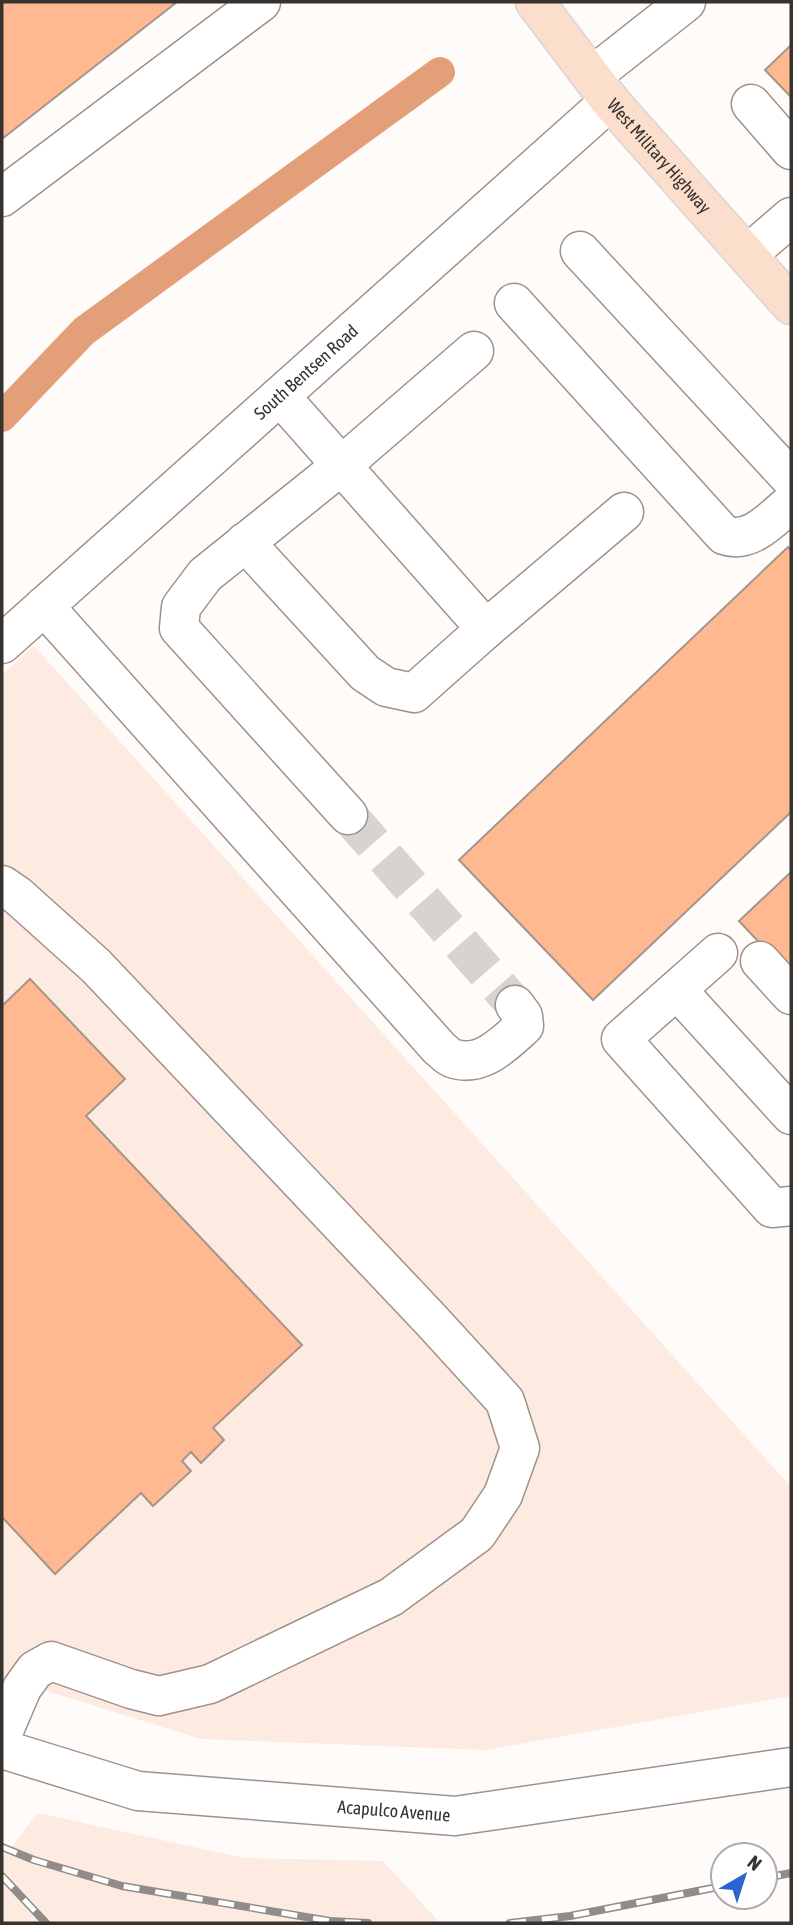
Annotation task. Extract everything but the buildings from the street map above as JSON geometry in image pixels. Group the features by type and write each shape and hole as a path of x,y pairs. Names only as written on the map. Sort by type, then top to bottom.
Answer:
{"main road":[{"name":"West Military Highway","path":"535,2 601,89 791,304"}],"street":[{"path":"2,197 261,2"},
{"name":"South Bentsen Road","path":"2,644 280,396 601,89 686,2"},
{"path":"751,104 791,150"},
{"path":"747,255 791,217"},
{"path":"580,251 791,479"},
{"path":"514,303 724,535 734,539 748,535 766,525 791,503"},
{"path":"348,815 179,628 181,607 205,575 342,465 474,351"},
{"path":"280,396 486,629"},
{"path":"245,542 365,673 386,687 414,693 624,512"},
{"path":"44,606 439,1048 452,1058 490,1056 524,1026 523,1016 515,1005"},
{"path":"2,885 18,895 96,966 431,1320 505,1401 520,1448 503,1495 477,1534 391,1597 210,1684 159,1696 51,1661 35,1670 22,1688 2,1735"},
{"path":"718,953 621,1039 772,1208 791,1206"},
{"path":"760,961 791,995"},
{"path":"677,990 791,1115"},
{"name":"Acapulco Avenue","path":"2,1749 138,1791 455,1816 791,1768"}],"shaded area":[{"path":"34,646 791,1487 791,1696 485,1750 201,1739 2,1677 2,675"},
{"path":"38,1813 244,1858 383,1861 440,1923 2,1923 2,1859"}],"waterway":[{"path":"2,417 84,331 440,72"}],"tunnel":[{"path":"348,815 515,1005"}],"railway":[{"path":"2,1847 34,1860 122,1886 330,1921 368,1923"},
{"path":"779,1875 791,1873"},
{"path":"2,1876 46,1923"},
{"path":"510,1923 570,1916 709,1889"}]}
